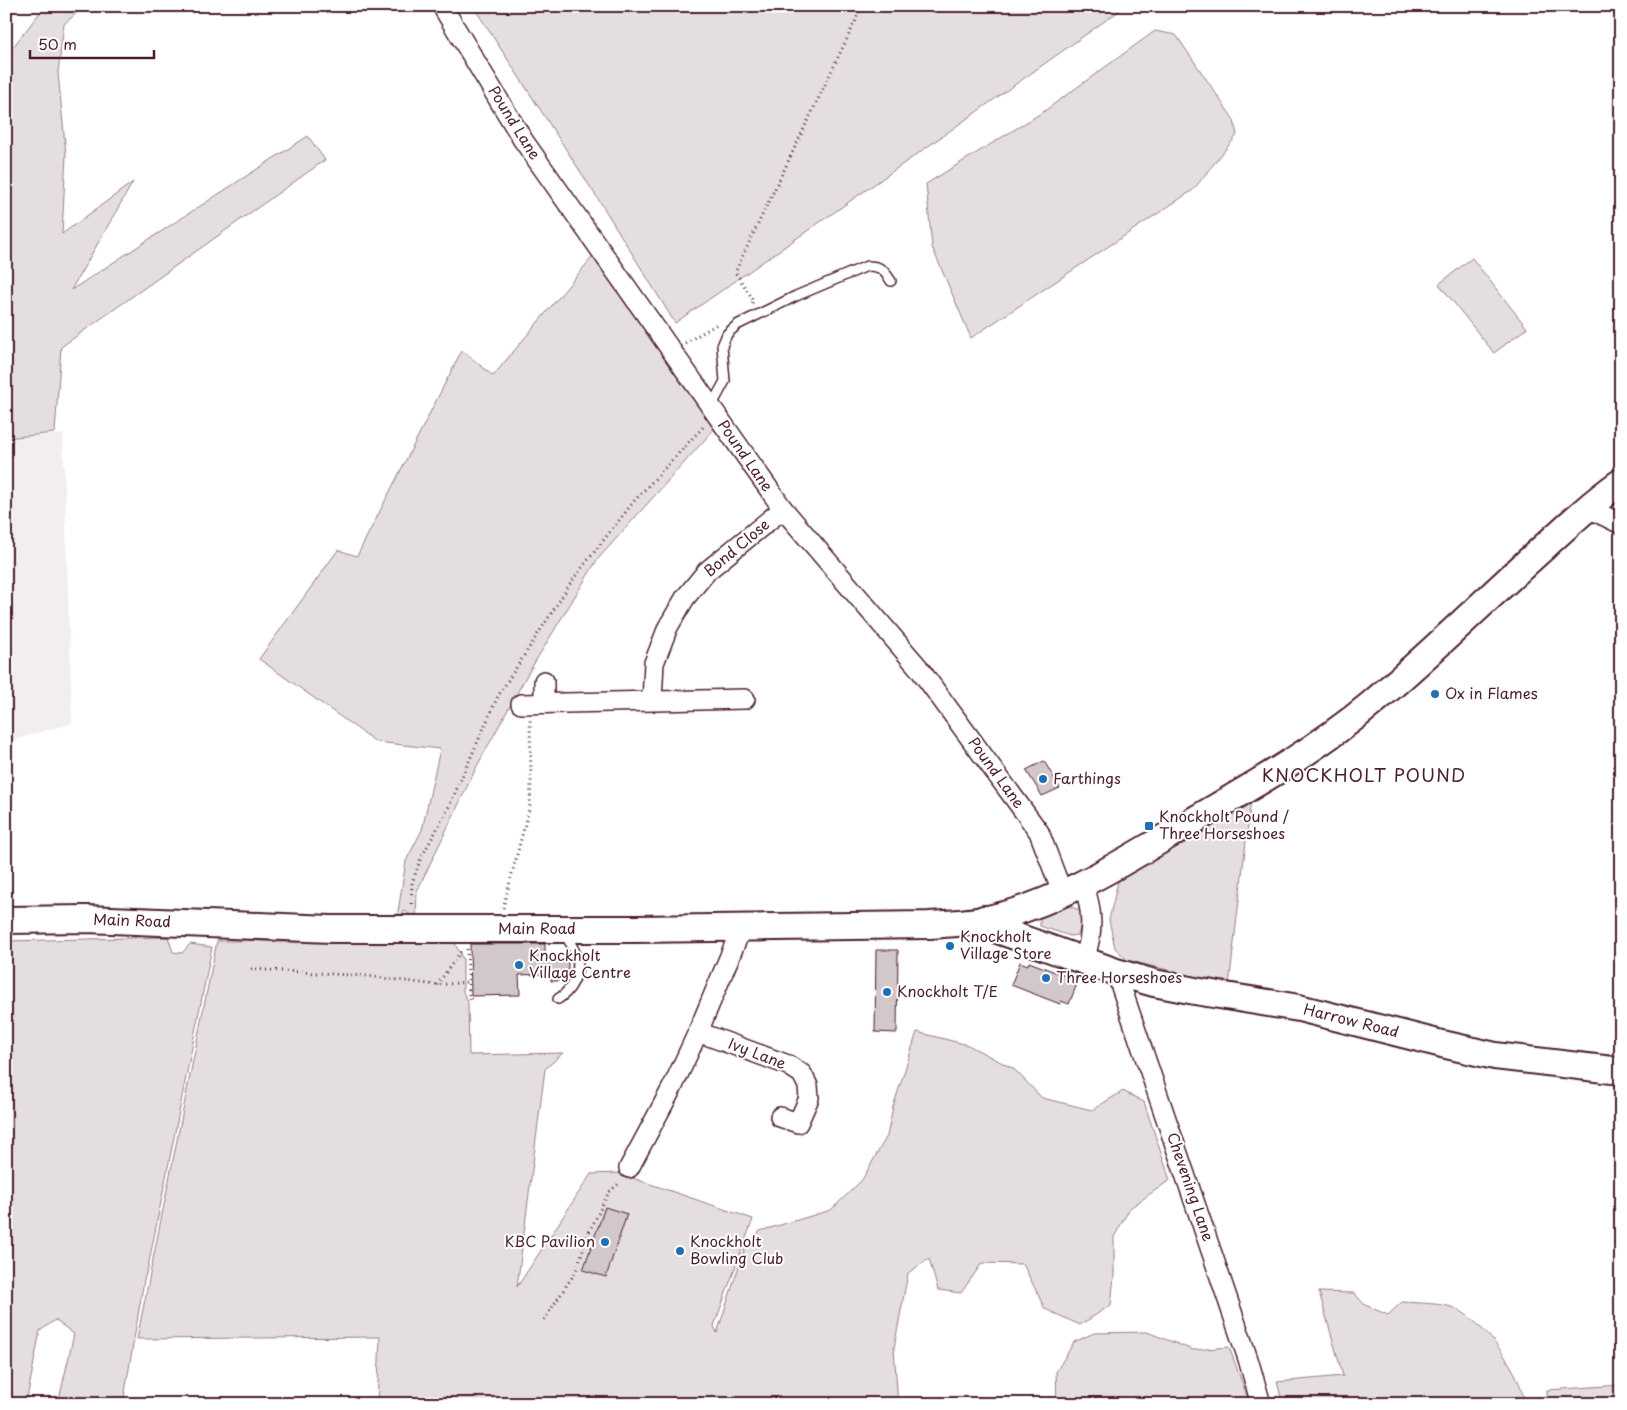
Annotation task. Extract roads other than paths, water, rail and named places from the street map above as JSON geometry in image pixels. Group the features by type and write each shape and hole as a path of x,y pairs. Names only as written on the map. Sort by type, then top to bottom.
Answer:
{"street":[{"name":"Pound Lane","path":"442,6 523,140 783,509 918,667 1039,832 1072,888 1090,906 1090,941 1084,959"},
{"name":"Main Road","path":"6,920 87,920 331,929 562,929 929,925 984,920 1072,888 1128,859 1243,792 1323,741 1397,681 1526,562 1621,482"},
{"path":"1588,508 1621,524"},
{"name":"Bond Close","path":"652,700 654,664 668,627 685,598 707,571 783,509"},
{"path":"544,681 532,704 652,700 735,703"},
{"name":"Harrow Road","path":"984,920 995,929 1136,978 1186,989 1299,1008 1488,1054 1621,1072"},
{"path":"629,1168 673,1086 742,927"},
{"name":"Chevening Lane","path":"1116,972 1248,1359 1261,1404"},
{"name":"Ivy Lane","path":"698,1032 788,1065 802,1074 808,1086 809,1098 798,1123 780,1117"}],"lane":[{"path":"714,411 725,381 722,346 727,334 737,325 796,296 831,283 854,270 867,266 876,266 884,271 890,281"},
{"path":"558,999 564,996 574,981 578,959 562,929"}],"place":[{"name":"Ox in Flames","path":"1435,694"},
{"name":"Farthings","path":"1043,779"},
{"name":"Knockholt Pound / Three Horseshoes","path":"1149,826"},
{"name":"Knockholt Village Store","path":"950,946"},
{"name":"Knockholt Village Centre","path":"519,965"},
{"name":"Three Horseshoes","path":"1046,978"},
{"name":"Knockholt T/E","path":"887,992"},
{"name":"KBC Pavilion","path":"605,1242"},
{"name":"Knockholt Bowling Club","path":"680,1251"}],"district":[{"name":"KNOCKHOLT POUND","path":"1364,776"}]}
